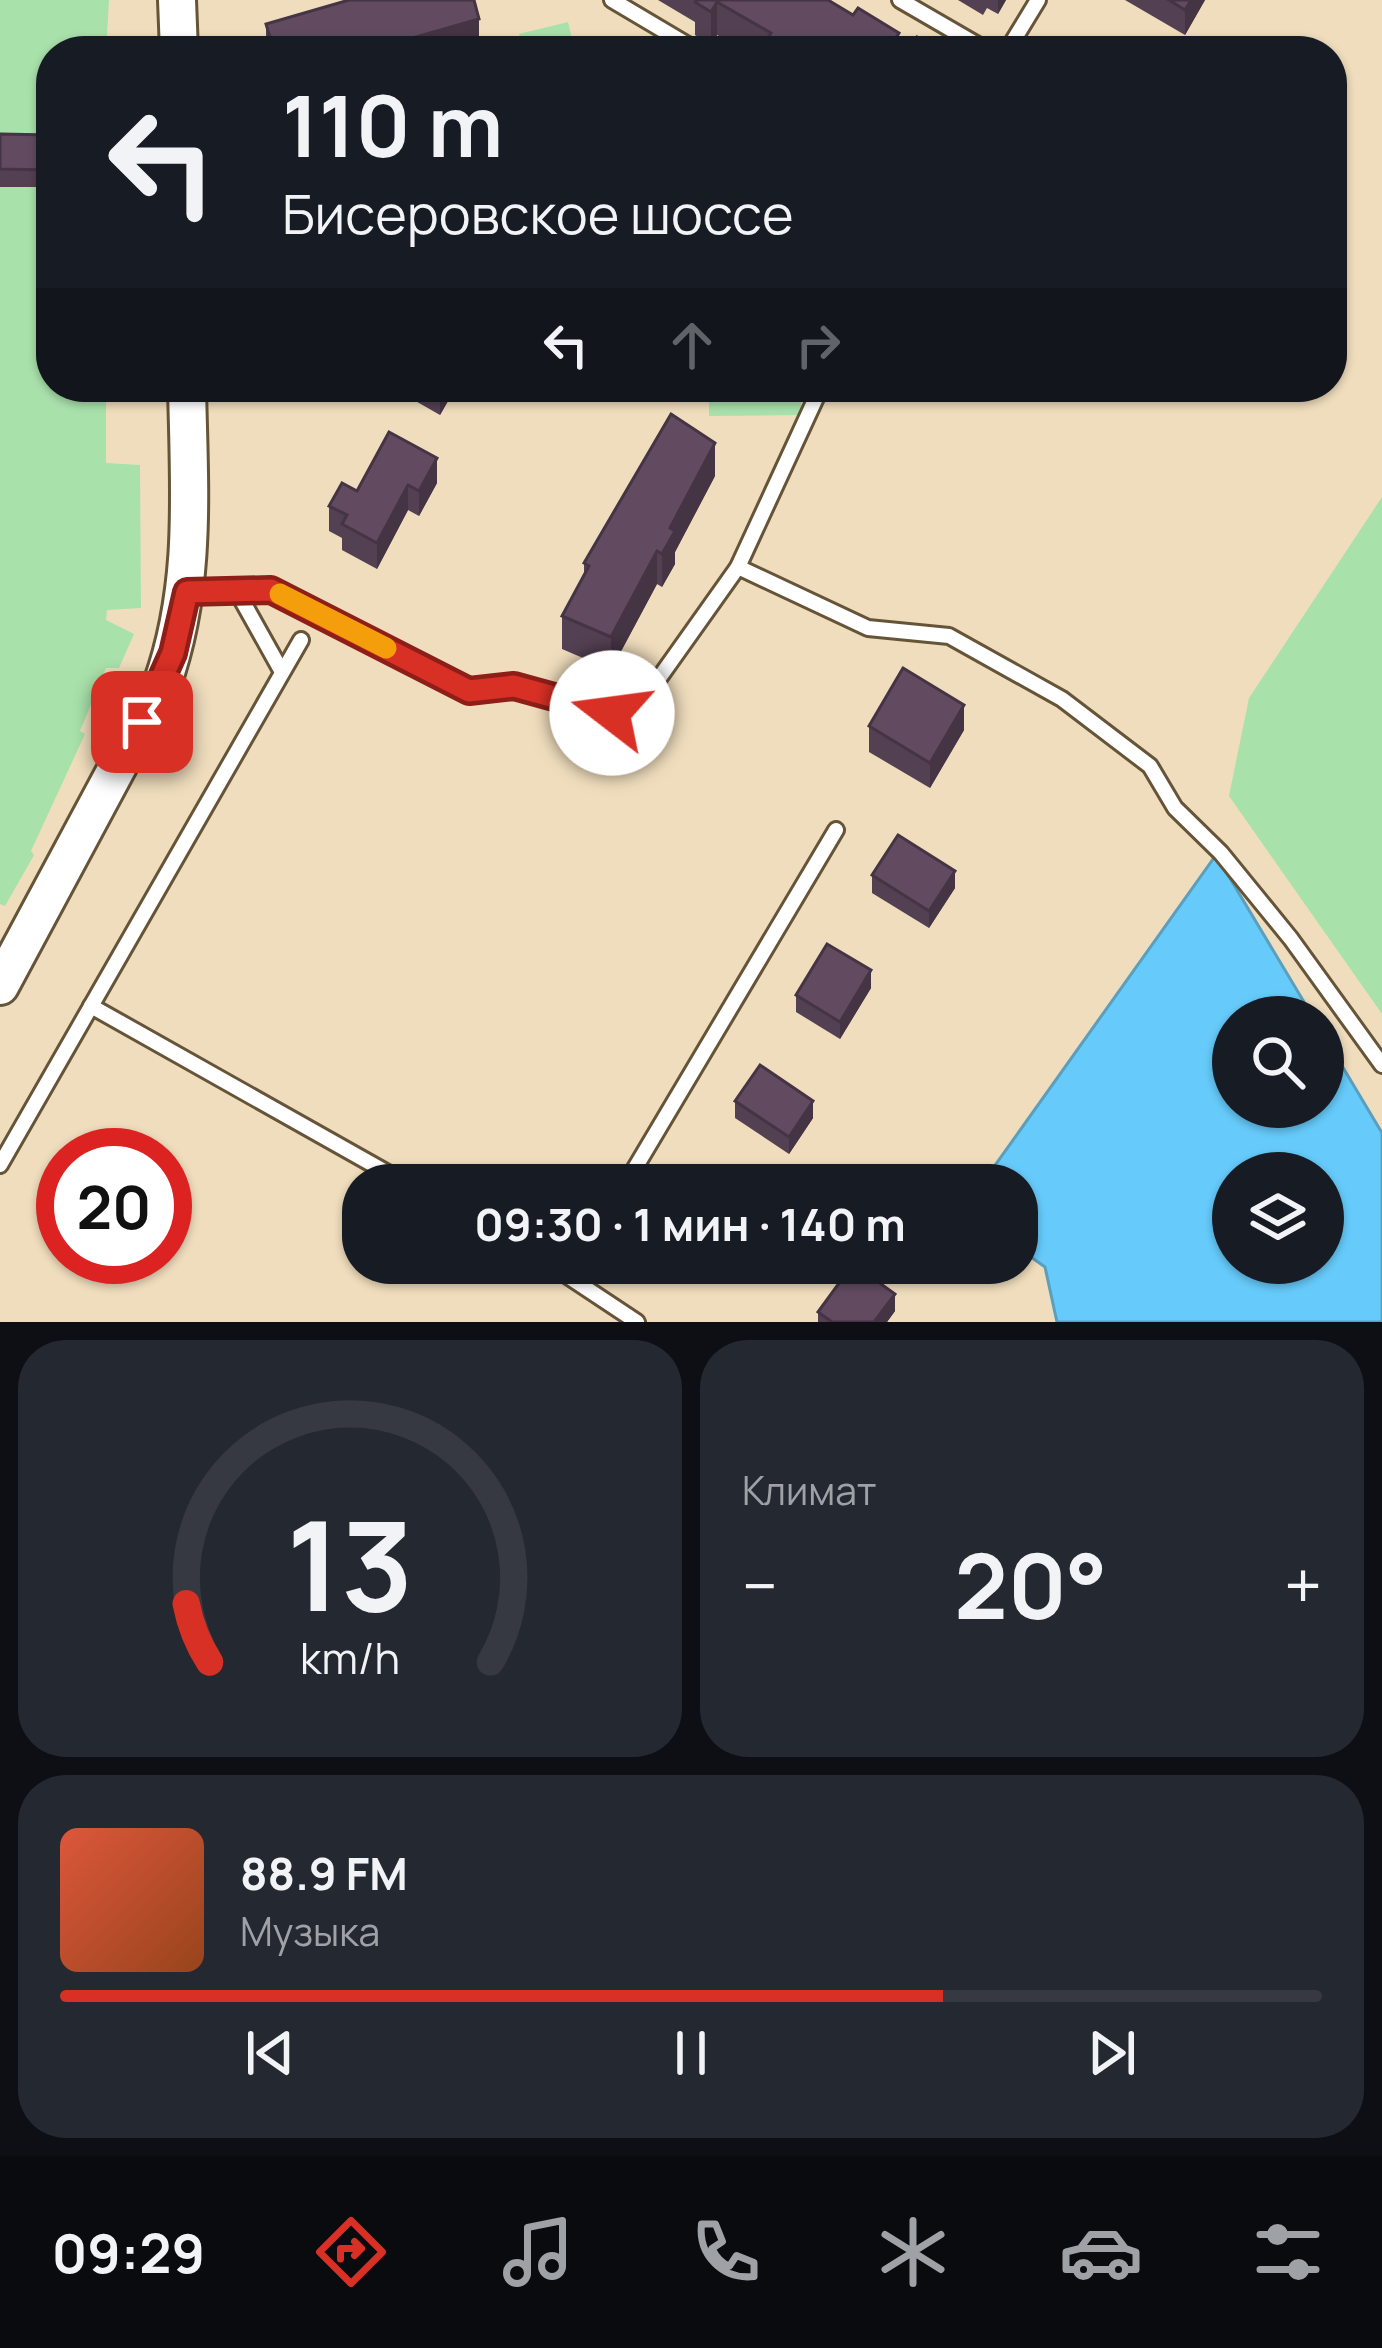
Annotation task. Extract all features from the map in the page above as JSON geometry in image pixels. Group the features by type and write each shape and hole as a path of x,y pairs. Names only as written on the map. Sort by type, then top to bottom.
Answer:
{"main road":[{"path":"177,0 178,36"},
{"path":"0,986 162,684 187,592 191,558 187,402"}],"lane":[{"path":"612,0 673,36"},
{"path":"900,0 962,36"},
{"path":"1016,36 1038,0"},
{"path":"187,592 239,595 271,590 469,691 514,686 612,713 640,705 738,567 814,402"},
{"path":"738,567 868,628 950,636 1062,699 1150,766 1174,808 1221,853 1291,939 1382,1065"},
{"path":"239,595 264,630 282,671"},
{"path":"0,1165 301,640"},
{"path":"637,1164 836,830"},
{"path":"91,1006 372,1164"},
{"path":"577,1284 637,1322"}],"green space":[{"path":"0,0 109,0 107,36 36,36 36,402 106,402 106,463 140,465 141,608 107,610 106,620 134,634 119,668 106,668 80,731 85,734 31,851 34,855 5,906 0,904"},
{"path":"568,22 571,36 519,36"},
{"path":"709,402 801,402 801,415 709,416"},
{"path":"1382,497 1382,1014 1229,796 1249,698"}],"water":[{"path":"1216,855 1300,996 1212,996 1212,1128 1344,1128 1344,1069 1382,1133 1382,1322 1057,1322 1045,1267 1038,1262 1038,1164 996,1164"}],"building":[{"path":"349,0 474,0 479,19 420,36 270,36 266,24"},
{"path":"828,0 853,15 858,8 899,33 769,36 717,2 711,12 695,2"},
{"path":"1169,0 1191,0 1185,10"},
{"path":"0,134 36,135 36,170 0,169"},
{"path":"671,414 715,443 670,528 675,531 662,554 657,551 611,637 562,616 589,566 584,563"},
{"path":"389,432 437,458 419,491 408,485 377,543 342,524 347,515 329,506 342,483 357,491"},
{"path":"903,668 964,705 930,763 869,726"},
{"path":"898,835 955,871 929,911 872,875"},
{"path":"827,944 871,970 840,1022 796,995"},
{"path":"760,1065 813,1101 789,1137 735,1101"},
{"path":"838,1284 881,1284 895,1294 874,1322 832,1322 818,1312"}],"slow traffic":[{"path":"280,594 386,648"}],"route":[{"path":"142,722 173,653 187,592 239,595 271,590 469,691 514,686 612,713"}]}
